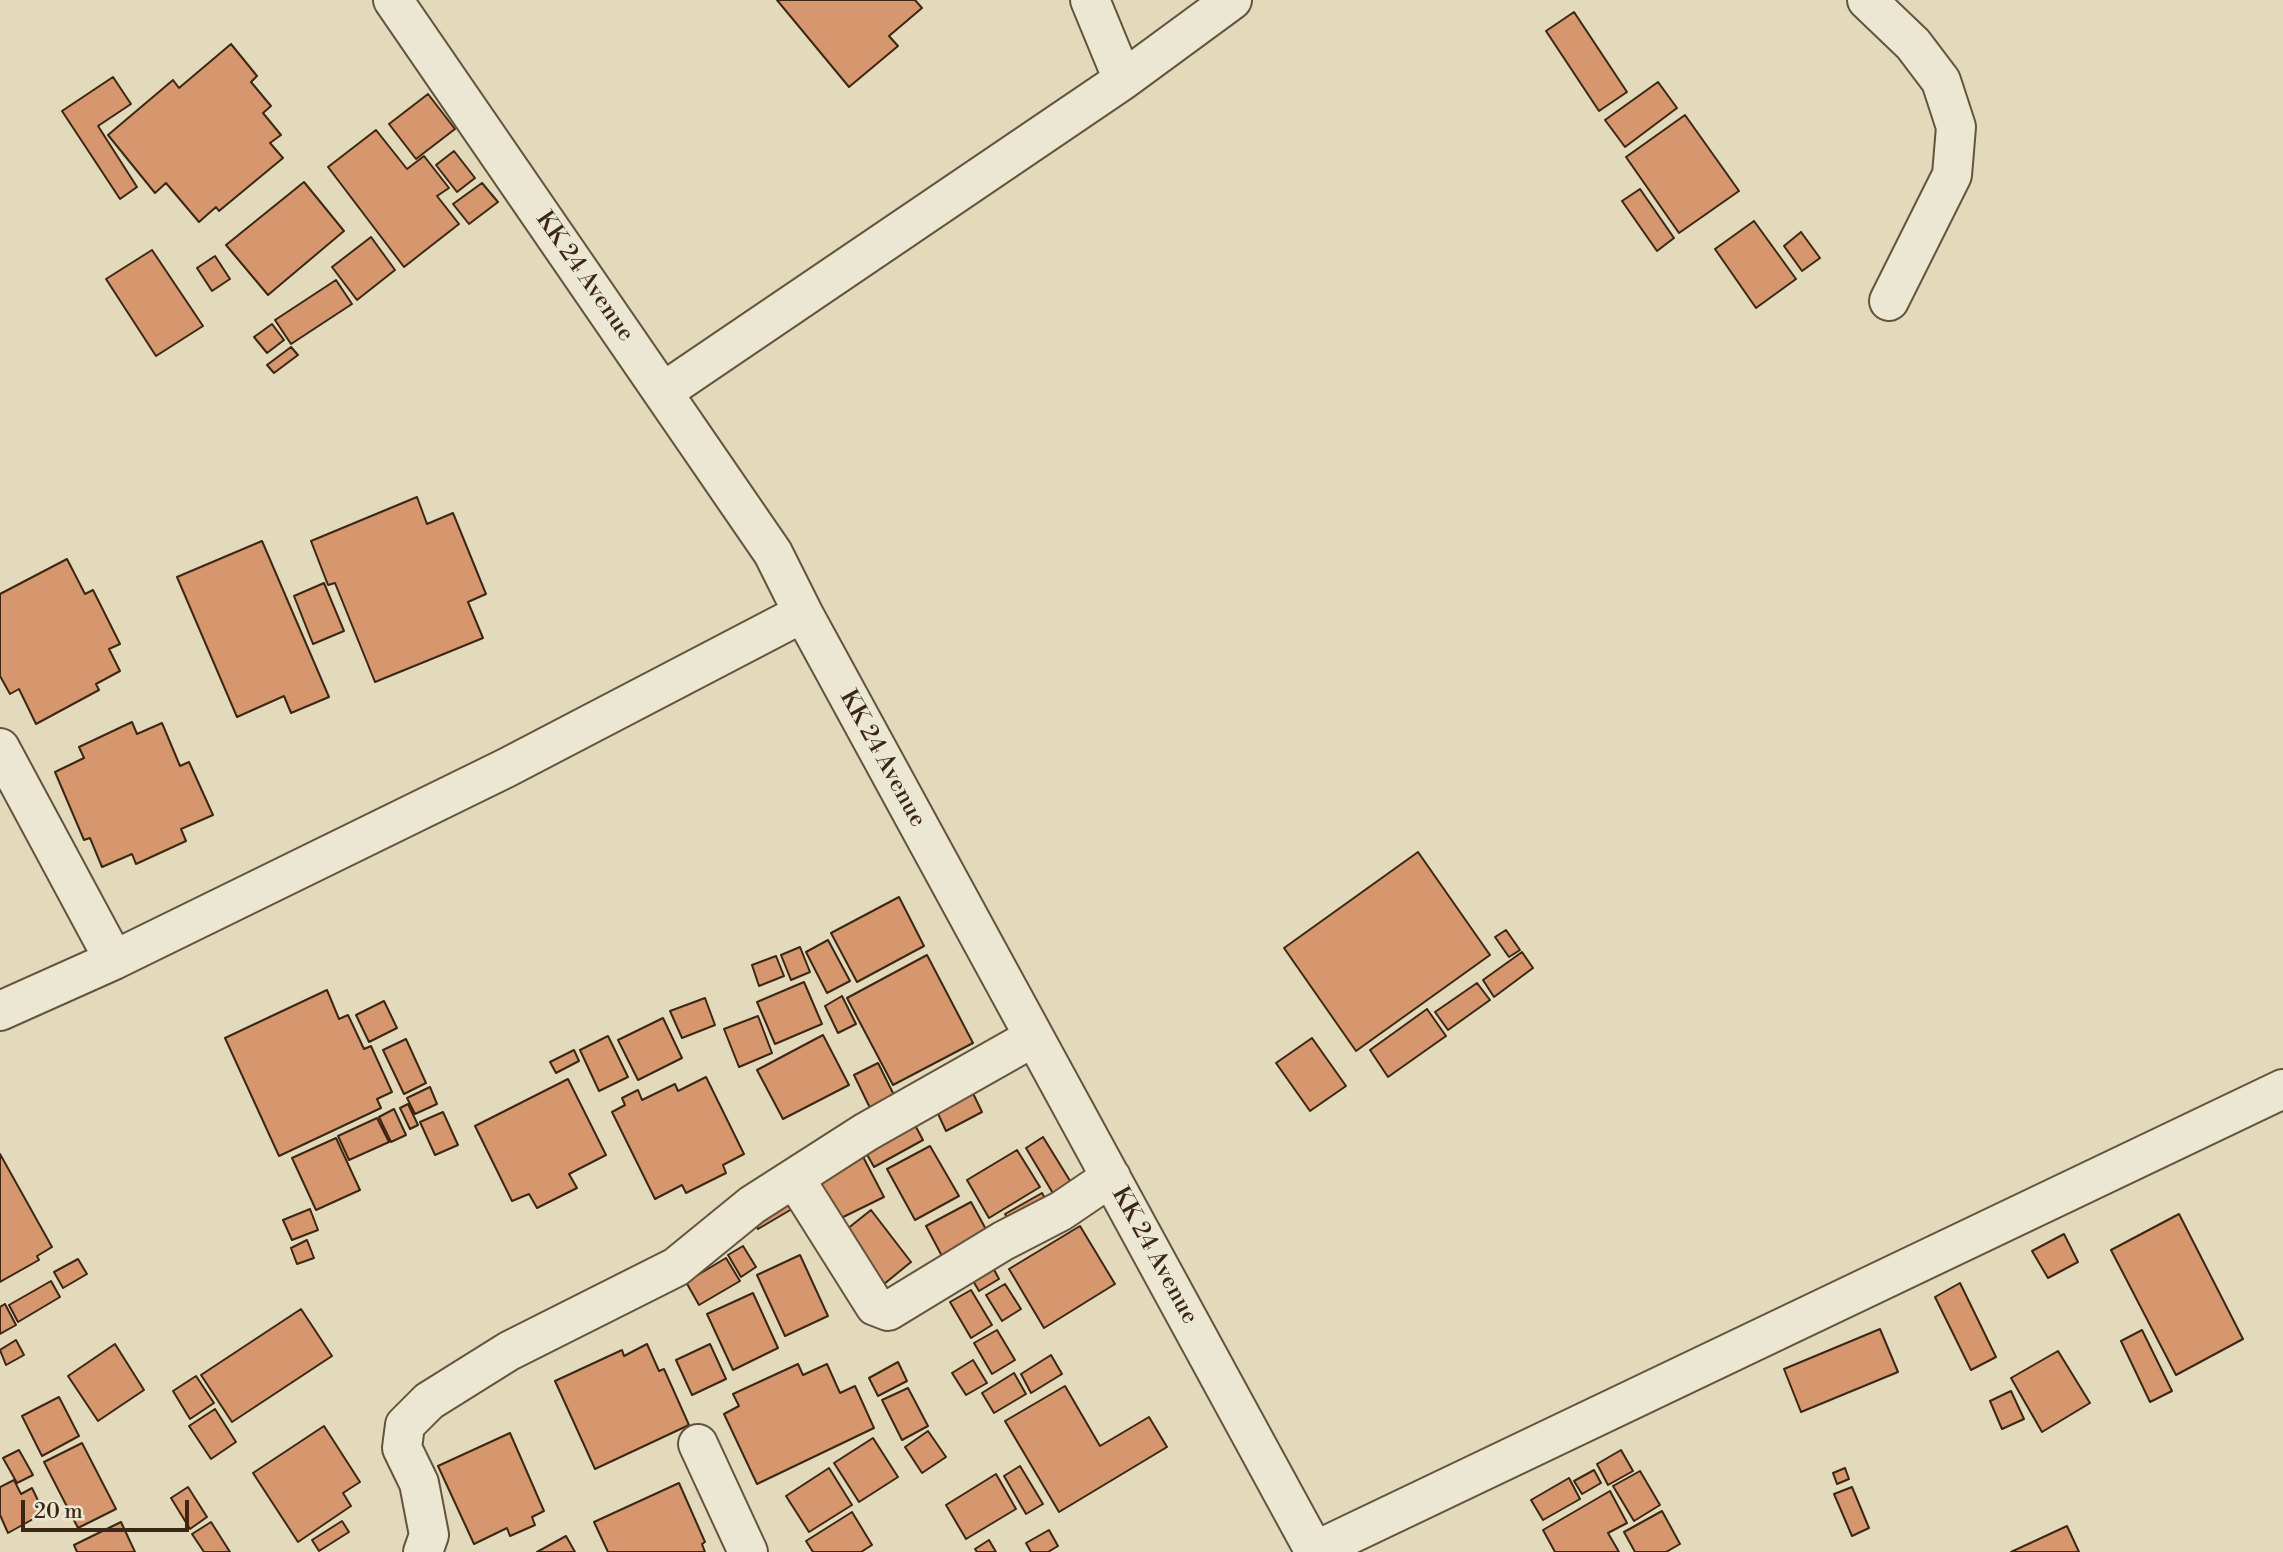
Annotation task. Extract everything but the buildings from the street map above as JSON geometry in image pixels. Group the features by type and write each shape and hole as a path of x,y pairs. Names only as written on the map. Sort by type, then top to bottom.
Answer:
{"street":[{"name":"KK 24 Avenue","path":"393,0 773,553 803,614 1315,1552"},
{"path":"1090,0 1123,80"},
{"path":"663,392 1123,80 1232,0"},
{"path":"1867,0 1913,44 1941,81 1956,127 1952,175 1889,301"},
{"path":"0,1011 114,960 506,768 803,614"},
{"path":"0,748 114,960"},
{"path":"423,1552 429,1535 419,1483 402,1448 405,1425 429,1401 509,1351 676,1267 752,1205 866,1132 1034,1037"},
{"path":"1315,1552 2283,1089"},
{"path":"795,1179 875,1306 888,1311 1003,1241 1061,1211 1111,1177"},
{"path":"698,1444 748,1552"}]}
